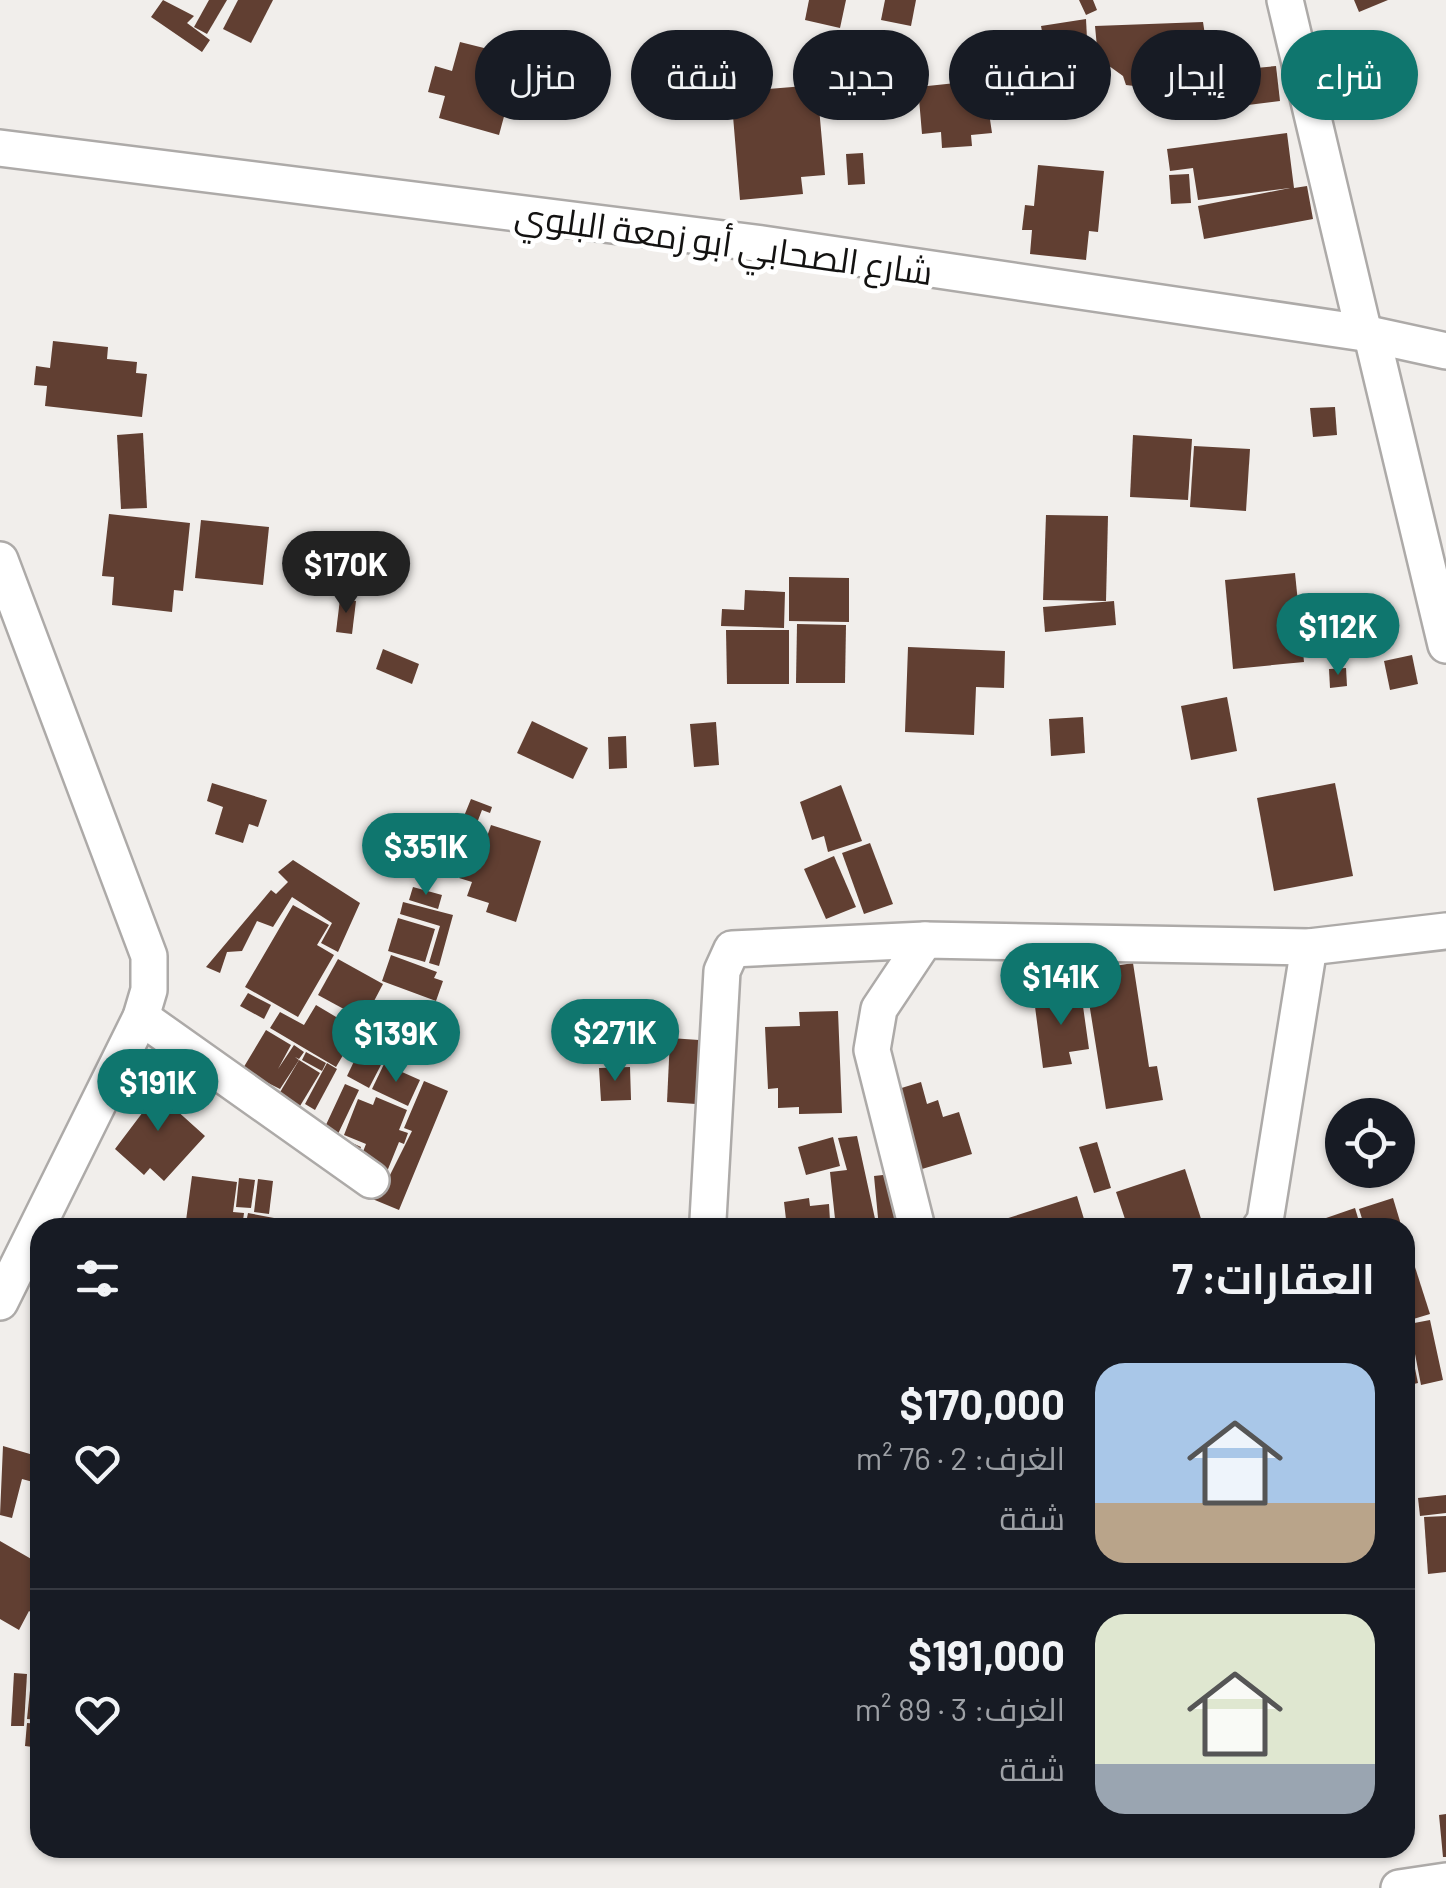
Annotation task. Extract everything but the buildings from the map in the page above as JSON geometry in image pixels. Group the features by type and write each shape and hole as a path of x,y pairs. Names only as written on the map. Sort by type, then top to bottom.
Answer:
{"street":[{"path":"1285,0 1446,645"},
{"name":"شارع الصحابي أبو زمعة البلوي","path":"0,148 763,244 1368,334 1446,351"},
{"path":"0,560 149,956 149,990 141,1018 42,1218"},
{"path":"708,1218 725,957 743,946 925,940 1309,947 1446,931"},
{"path":"914,1218 879,1087 873,1040 884,998 925,940"},
{"path":"1265,1218 1309,947"},
{"path":"141,1018 371,1180"},
{"path":"0,1302 30,1242"},
{"path":"1399,1888 1446,1880"}]}
